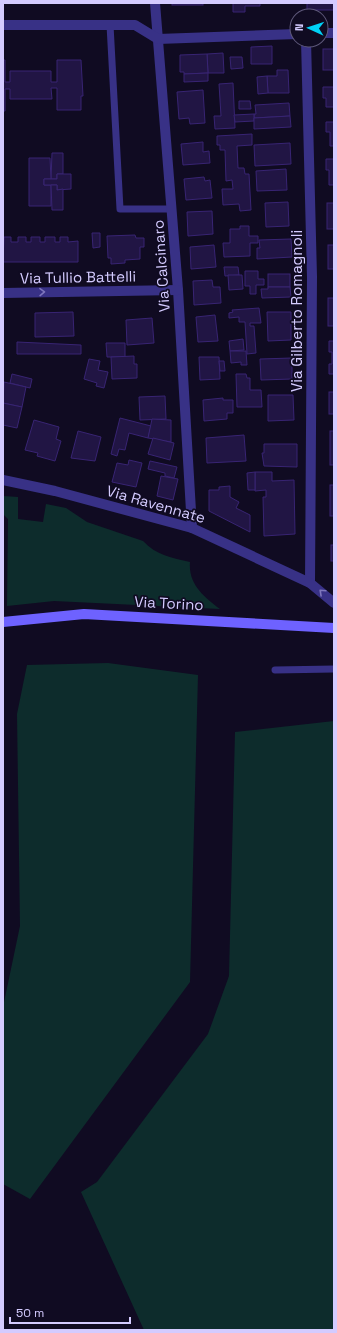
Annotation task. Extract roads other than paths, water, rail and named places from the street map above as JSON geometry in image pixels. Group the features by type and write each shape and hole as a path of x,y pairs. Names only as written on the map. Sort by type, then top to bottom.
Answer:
{"main road":[{"name":"Via Torino","path":"3,622 84,614 334,628"}],"street":[{"name":"Via Calcinaro","path":"156,3 178,290 192,528"},
{"path":"3,25 136,25 158,39 289,34"},
{"name":"Via Gilberto Romagnoli","path":"306,48 312,277 310,583"},
{"name":"Via Tullio Battelli","path":"3,293 178,290"},
{"name":"Via Ravennate","path":"3,480 55,491 192,528 310,583 334,603"}],"lane":[{"path":"110,25 120,209 172,209"},
{"path":"275,670 334,669"}]}
